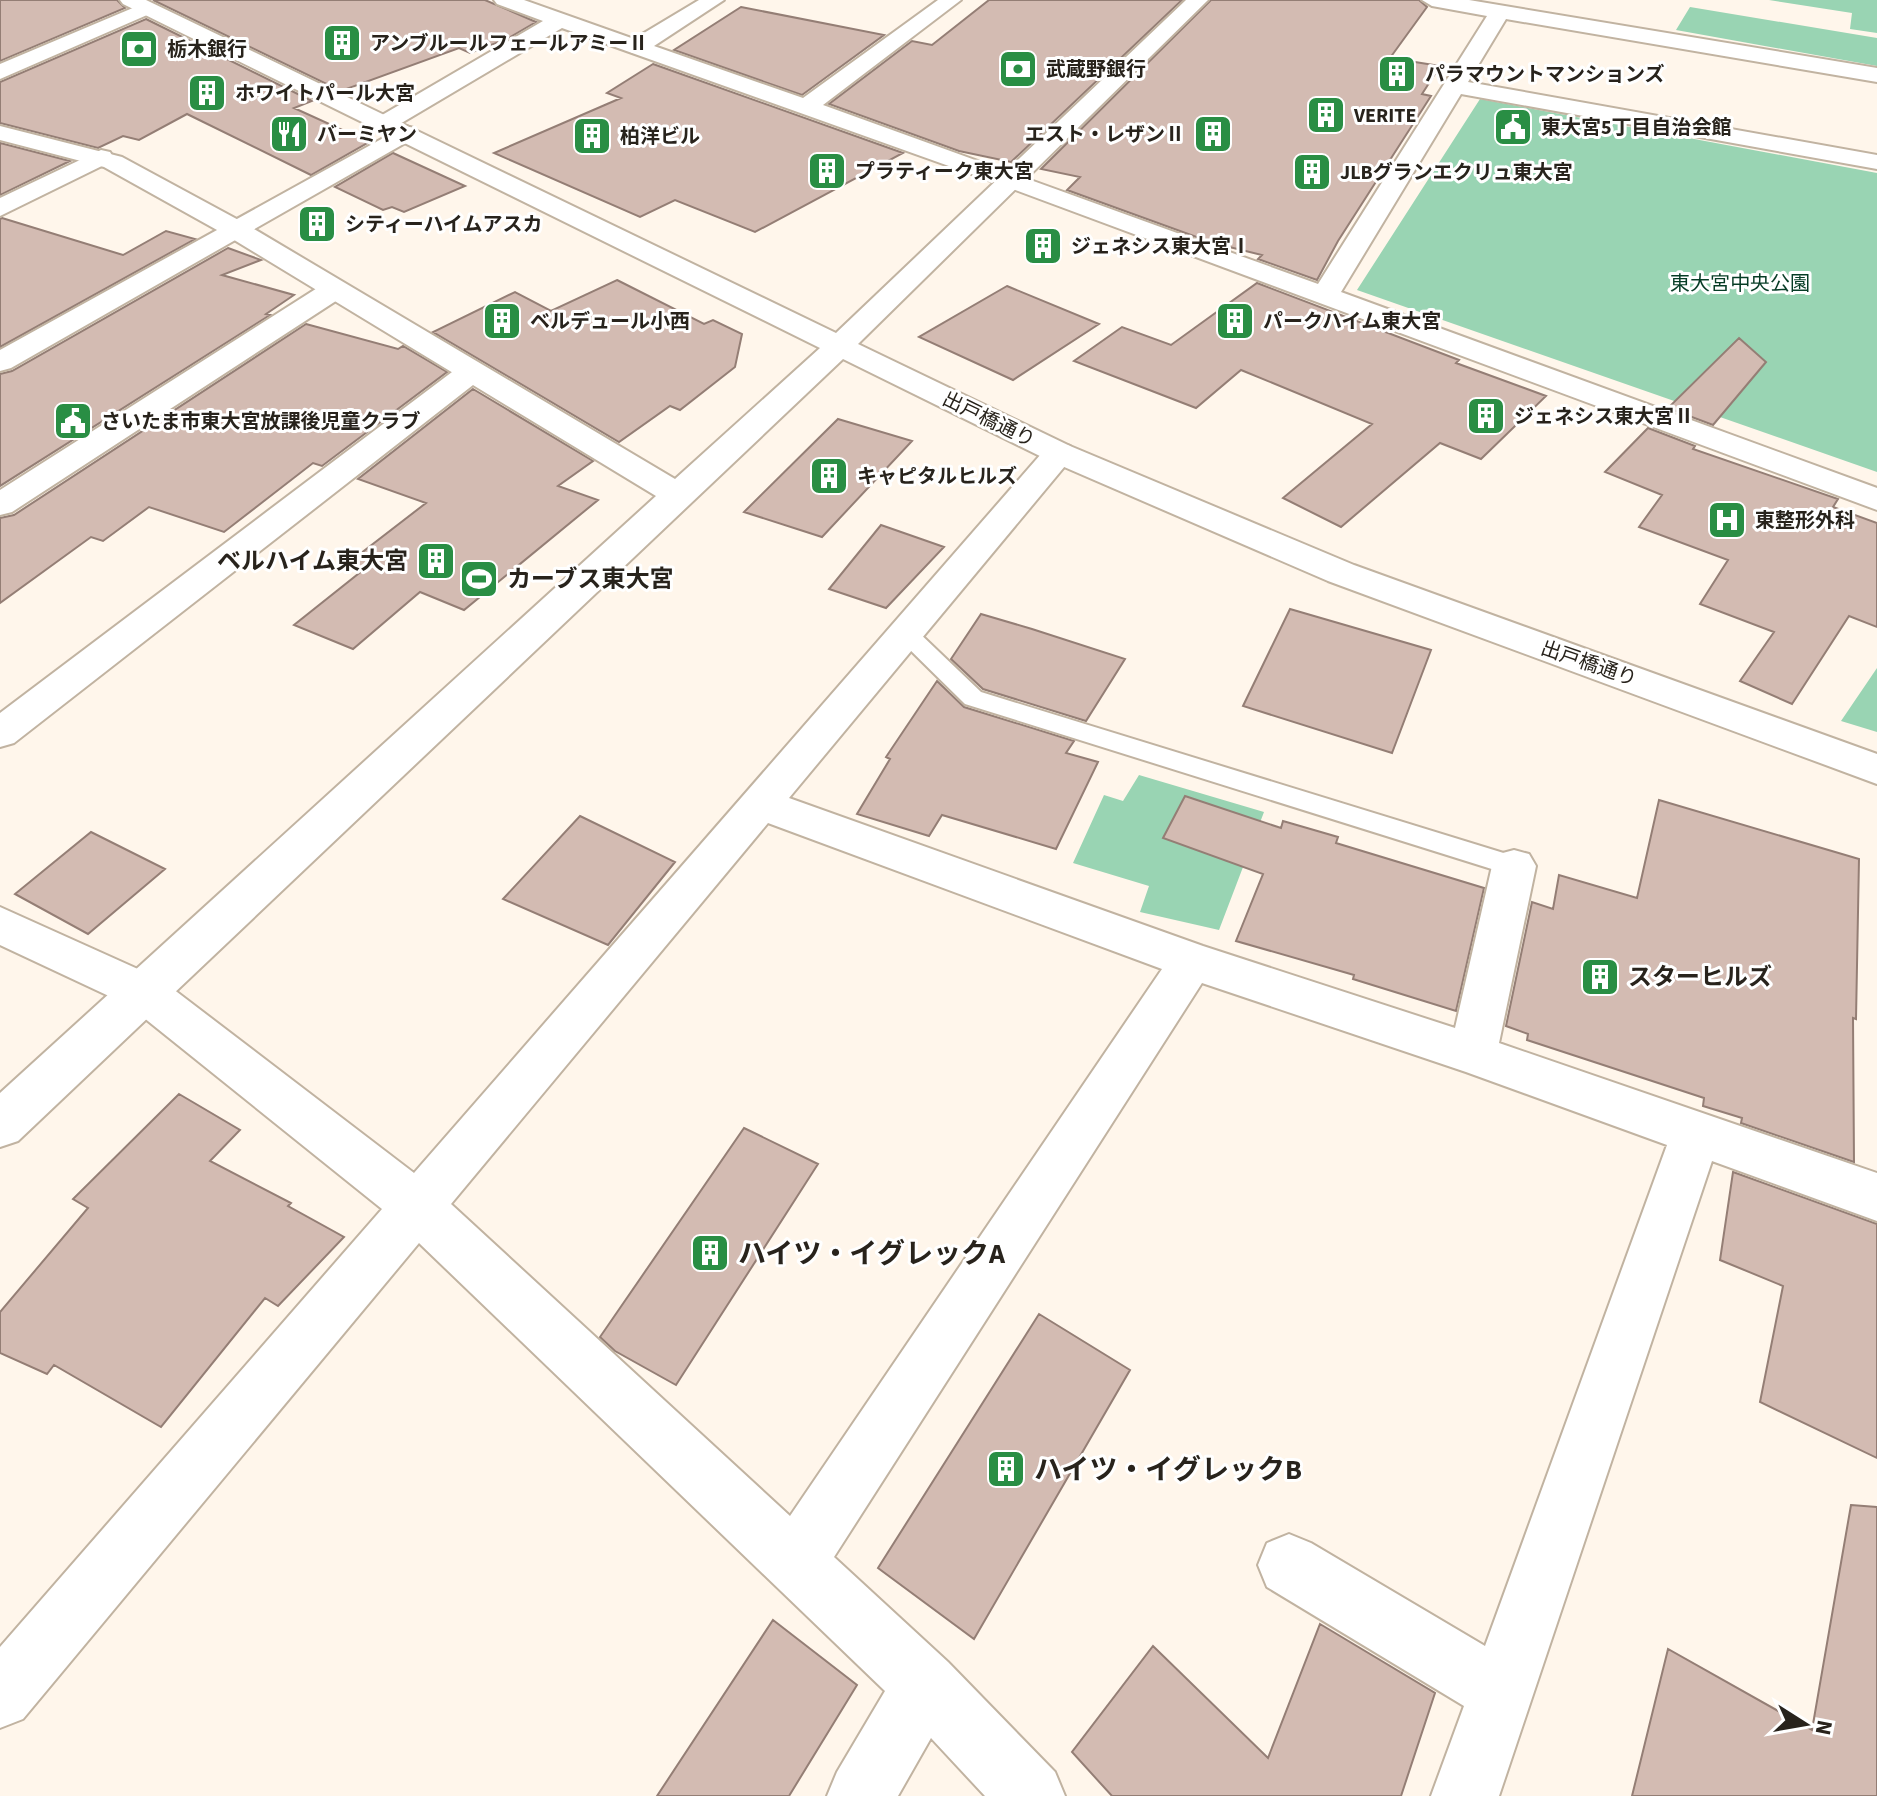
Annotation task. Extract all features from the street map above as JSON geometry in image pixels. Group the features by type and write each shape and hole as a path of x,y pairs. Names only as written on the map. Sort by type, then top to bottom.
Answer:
{"street":[{"path":"504,0 1011,180 1877,500"},
{"path":"636,47 714,0"},
{"path":"806,107 951,0"},
{"path":"0,1125 838,347 1198,0"},
{"path":"1432,0 1877,75"},
{"path":"1568,23 1582,0"},
{"path":"0,72 138,4"},
{"name":"出戸橋通り","path":"138,4 1059,453 1341,573 1877,769"},
{"path":"1325,295 1500,12"},
{"path":"0,362 235,229 560,20"},
{"path":"1454,86 1877,162"},
{"path":"0,133 101,157 235,229 332,291 679,496"},
{"path":"0,208 101,157"},
{"path":"0,505 332,291"},
{"path":"0,733 471,372"},
{"path":"0,1696 1059,453"},
{"path":"760,804 1192,961 1473,1054 1877,1197"},
{"path":"1473,1054 1514,866"},
{"path":"0,925 144,992 417,1206 925,1685 1031,1796"},
{"path":"795,1562 1192,961"},
{"path":"1465,1796 1696,1134"},
{"path":"1289,1565 1501,1692"},
{"path":"861,1796 925,1685"}],"lane":[{"path":"906,633 973,698 1514,866"}],"green space":[{"path":"1769,0 1877,0 1877,33 1850,29 1852,13"},
{"path":"1690,7 1877,38 1877,66 1676,30"},
{"name":"東大宮中央公園","path":"1480,99 1877,173 1877,472 1357,290"},
{"path":"1877,668 1877,732 1841,721"},
{"path":"1139,775 1264,812 1219,930 1140,912 1149,886 1073,863 1104,795 1123,801"}],"building":[{"path":"0,0 117,0 125,8 0,61"},
{"path":"153,0 485,0 536,22 507,39 470,53 459,48 341,91"},
{"path":"989,0 1182,0 1011,162 959,151 829,104 912,41 932,45"},
{"path":"1211,0 1419,0 1427,7 1390,58 1440,66 1422,94 1431,96 1338,241 1317,280 1258,259 1262,255 1213,243 1067,190 1080,177 1041,169"},
{"path":"741,7 884,35 802,95 674,50"},
{"path":"146,19 312,101 294,108 369,142 311,175 187,114 139,140 123,136 98,148 0,123 0,82"},
{"path":"653,64 903,153 755,232 675,200 640,217 494,153 621,98 607,93"},
{"path":"0,143 70,161 0,195"},
{"path":"393,153 465,186 404,212 392,207 383,210 335,187"},
{"path":"2,218 123,255 166,231 195,239 0,347"},
{"path":"228,248 261,260 222,275 294,295 266,314 270,315 0,486 0,374 12,371"},
{"path":"617,280 704,324 713,320 742,334 735,367 680,410 670,406 619,442 433,332 515,292 551,311"},
{"path":"1257,283 1546,396 1481,459 1440,443 1341,527 1283,498 1372,424 1241,370 1196,408 1074,361 1122,327 1171,345"},
{"path":"1007,286 1099,324 1013,380 919,337"},
{"path":"306,324 398,349 403,346 447,372 322,466 313,463 224,532 149,507 103,541 91,537 0,603 0,518 14,515"},
{"path":"1739,338 1766,362 1713,425 1668,408"},
{"path":"473,389 593,461 558,486 598,500 464,610 420,592 353,649 294,625 363,570 347,564 426,503 358,479"},
{"name":"キャピタルヒルズ","path":"838,419 912,441 822,537 744,512"},
{"path":"1648,428 1695,446 1693,449 1838,499 1833,507 1877,523 1877,627 1849,616 1792,704 1740,681 1774,632 1700,604 1728,560 1639,527 1662,495 1605,472"},
{"path":"881,525 944,547 886,608 829,589"},
{"path":"1290,609 1431,650 1392,753 1243,706"},
{"path":"981,614 1125,659 1086,721 983,689 951,659"},
{"path":"937,681 964,707 1074,741 1066,753 1098,762 1056,849 942,815 929,836 857,814 890,759 886,757"},
{"path":"1185,796 1281,828 1283,821 1338,837 1336,843 1484,888 1456,1011 1353,979 1354,975 1236,941 1263,874 1163,838"},
{"path":"1659,800 1859,859 1856,1019 1853,1018 1854,1162 1741,1123 1742,1118 1703,1106 1704,1098 1527,1040 1528,1034 1506,1026 1532,902 1553,909 1559,875 1637,898"},
{"path":"580,816 675,862 608,945 503,899"},
{"path":"91,832 165,869 88,934 15,894"},
{"path":"179,1094 240,1130 210,1161 291,1203 288,1206 344,1237 278,1306 265,1298 161,1427 54,1365 47,1374 0,1353 0,1312 88,1208 73,1199"},
{"name":"ハイツ・イグレックA","path":"744,1128 818,1164 676,1385 615,1351 600,1337"},
{"path":"1733,1172 1877,1224 1877,1458 1760,1402 1783,1286 1720,1260"},
{"name":"ハイツ・イグレックB","path":"1039,1314 1130,1370 974,1639 878,1568"},
{"path":"1851,1505 1877,1507 1877,1796 1632,1796 1668,1649 1812,1730"},
{"path":"773,1620 857,1685 789,1796 657,1796"},
{"path":"1320,1624 1435,1693 1401,1796 1112,1796 1072,1752 1153,1646 1268,1758"}],"place":[{"name":"アンブルールフェールアミーⅡ","path":"342,43"},
{"name":"栃木銀行","path":"139,49"},
{"name":"武蔵野銀行","path":"1018,69"},
{"name":"パラマウントマンションズ","path":"1397,74"},
{"name":"ホワイトパール大宮","path":"207,93"},
{"name":"VERITE","path":"1326,115"},
{"name":"東大宮5丁目自治会館","path":"1513,127"},
{"name":"バーミヤン","path":"289,134"},
{"name":"エスト・レザンⅡ","path":"1213,134"},
{"name":"柏洋ビル","path":"592,136"},
{"name":"プラティーク東大宮","path":"827,171"},
{"name":"JLBグランエクリュ東大宮","path":"1312,172"},
{"name":"シティーハイムアスカ","path":"317,224"},
{"name":"ジェネシス東大宮Ⅰ","path":"1043,246"},
{"name":"ベルデュール小西","path":"502,321"},
{"name":"パークハイム東大宮","path":"1235,321"},
{"name":"ジェネシス東大宮Ⅱ","path":"1486,416"},
{"name":"さいたま市東大宮放課後児童クラブ","path":"73,421"},
{"name":"キャピタルヒルズ","path":"829,476"},
{"name":"東整形外科","path":"1727,520"},
{"name":"ベルハイム東大宮","path":"436,561"},
{"name":"カーブス東大宮","path":"479,579"},
{"name":"スターヒルズ","path":"1600,977"},
{"name":"ハイツ・イグレックA","path":"710,1253"},
{"name":"ハイツ・イグレックB","path":"1006,1469"}]}
